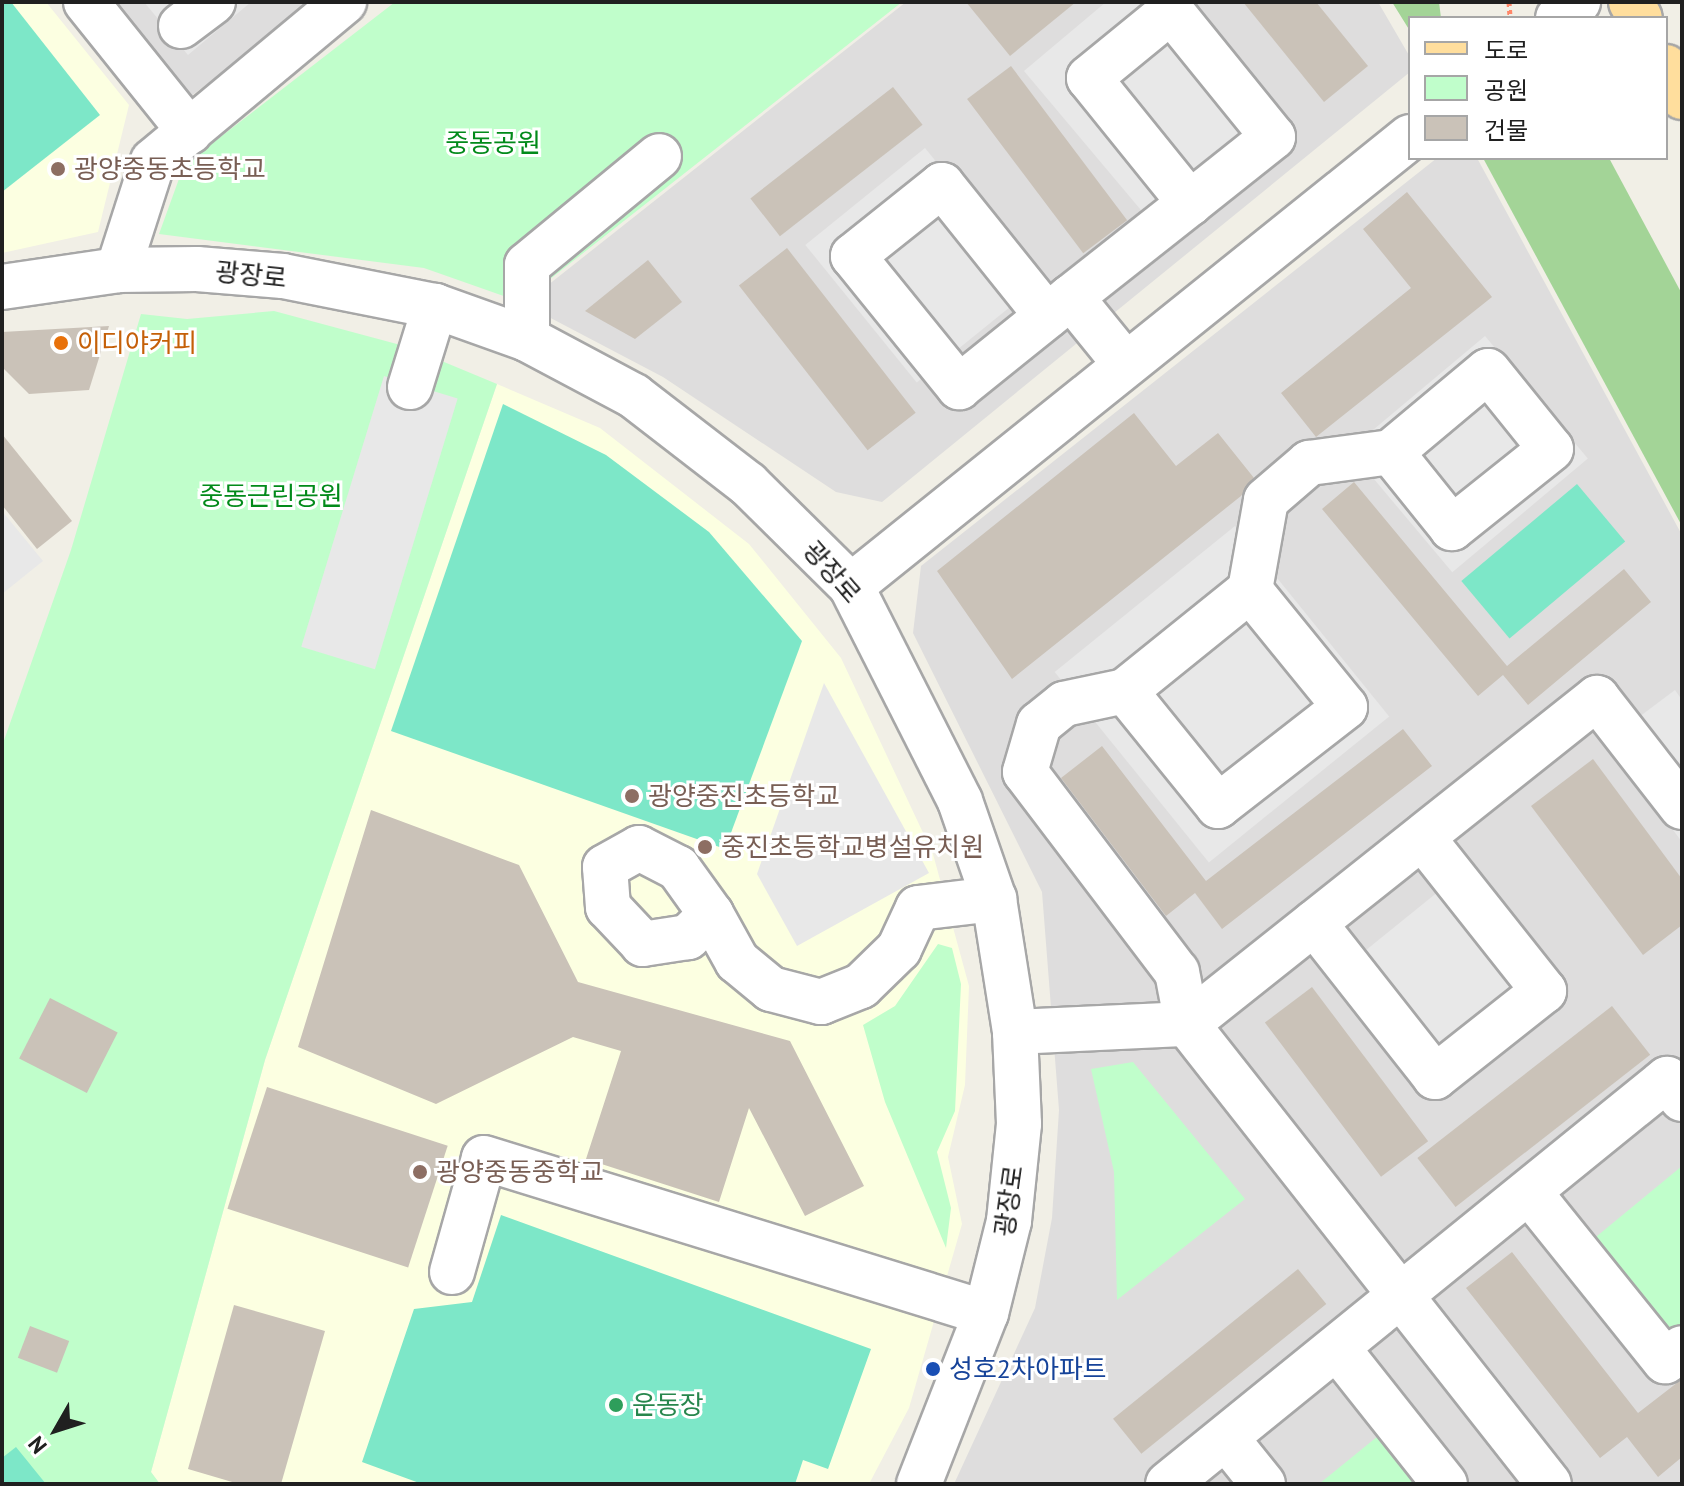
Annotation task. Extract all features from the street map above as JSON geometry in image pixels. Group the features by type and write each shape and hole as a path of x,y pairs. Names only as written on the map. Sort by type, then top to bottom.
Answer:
{"main road":[{"path":"1668,71 1682,97"}],"street":[{"path":"86,2 190,132"},
{"path":"118,270 153,161 344,2"},
{"path":"1560,16 1578,2"},
{"path":"851,586 1408,139"},
{"path":"527,339 527,265 659,156"},
{"path":"1126,365 1059,306 942,185 853,256 959,387 1059,306 1190,203"},
{"name":"광장로","path":"2,287 118,270 283,276 435,306 527,339 634,396 720,461 851,586 960,801 994,899 1015,1032 1019,1124 1009,1221 986,1313 919,1484"},
{"path":"410,387 435,306"},
{"path":"1391,452 1309,463 1266,500 1250,590 1125,691 1064,704 1039,724 1025,772 1177,972 1187,1024 1549,1484"},
{"path":"1125,691 1218,806 1345,707 1250,590"},
{"path":"1015,1032 1187,1024 1597,698 1682,807"},
{"path":"1314,923 1435,1077 1544,991 1422,837"},
{"path":"711,914 737,961 771,989 821,1002 861,986 899,949 918,908 994,899"},
{"path":"1168,1484 1402,1298 1667,1079 1682,1099"},
{"path":"452,1272 484,1158 986,1313"},
{"path":"1530,1193 1665,1361 1682,1348"},
{"path":"1338,1349 1445,1484"},
{"path":"1226,1438 1263,1484"}],"shaded area":[{"name":"광양중동초등학교","path":"2,2 46,2 129,105 98,232 2,253"},
{"path":"109,2 314,2 186,100"},
{"path":"144,2 251,2 188,55"},
{"path":"906,2 1378,2 1408,54 1408,74 882,502 836,492 663,377 524,304"},
{"path":"1106,2 1184,2 1278,114 1151,222 1024,71"},
{"path":"925,148 1036,286 917,382 805,245"},
{"name":"성호2차아파트","path":"1434,160 1478,160 1682,535 1682,1484 954,1484 1035,1308 1052,1218 1059,1110 1042,892 913,633 921,566"},
{"path":"1485,336 1588,459 1452,572 1349,450"},
{"path":"384,376 458,399 375,669 301,647"},
{"name":"광양중진초등학교","path":"497,384 600,428 749,544 841,658 933,854 969,986 965,1085 948,1157 962,1224 909,1408 869,1484 160,1484 151,1472 265,1060"},
{"path":"2,511 43,561 2,594"},
{"path":"1235,526 1389,716 1209,862 1055,672"},
{"path":"824,683 929,873 797,946 757,874"},
{"path":"1675,690 1682,700 1682,842 1607,741"},
{"path":"1465,870 1566,994 1434,1101 1334,976"}],"green space":[{"path":"2,2 11,2 100,115 2,192"},
{"name":"중동공원","path":"395,2 902,2 521,302 424,268 159,234 184,165"},
{"path":"1392,2 1439,2 1441,16 1408,16 1408,28"},
{"path":"1484,160 1610,160 1682,294 1682,526"},
{"name":"중동근린공원","path":"274,311 408,347 497,384 265,1060 151,1472 160,1484 2,1484 2,746 71,550 141,314 187,319"},
{"path":"503,404 606,455 709,532 802,641 725,849 391,731"},
{"path":"1577,484 1625,541 1510,639 1461,581"},
{"path":"938,944 952,948 961,984 955,1111 937,1152 951,1208 946,1248 885,1102 863,1025 895,1006"},
{"path":"1133,1062 1245,1199 1117,1300 1114,1172 1091,1069"},
{"path":"1682,1166 1682,1328 1671,1337 1591,1241"},
{"name":"운동장","path":"501,1215 871,1349 828,1469 803,1460 795,1484 422,1484 362,1462 414,1309 472,1302"},
{"path":"1383,1432 1424,1484 1319,1484"},
{"path":"16,1447 46,1484 2,1484 2,1458"}],"building":[{"path":"966,2 1076,2 1010,56"},
{"path":"1243,2 1316,2 1368,66 1324,102"},
{"path":"1011,66 1127,220 1083,253 967,99"},
{"path":"893,87 923,125 780,236 750,198"},
{"path":"1407,192 1492,297 1316,437 1281,393 1411,288 1363,229"},
{"path":"787,248 916,413 868,450 739,286"},
{"path":"648,260 682,302 635,339 585,311"},
{"path":"109,326 89,390 29,394 2,367 2,332"},
{"path":"1134,413 1176,466 1218,433 1254,478 1241,496 1012,679 937,571"},
{"path":"2,434 72,521 37,549 2,505"},
{"path":"1354,482 1507,666 1624,569 1651,602 1528,705 1503,675 1478,696 1322,509"},
{"path":"1403,729 1432,766 1222,929 1195,893 1166,916 1061,778 1102,746 1206,881"},
{"path":"1593,759 1682,879 1682,925 1643,955 1531,806"},
{"path":"371,810 519,865 578,982 790,1041 864,1186 805,1216 749,1108 719,1202 586,1159 621,1051 573,1037 436,1104 298,1047"},
{"path":"1312,987 1428,1141 1381,1177 1265,1023"},
{"path":"50,998 118,1033 87,1093 19,1059"},
{"path":"1612,1006 1650,1055 1456,1207 1417,1158"},
{"path":"267,1087 448,1146 408,1267 227,1209"},
{"path":"1512,1252 1638,1413 1682,1379 1682,1457 1658,1477 1627,1437 1600,1458 1466,1288"},
{"path":"1298,1269 1326,1304 1141,1454 1113,1419"},
{"path":"234,1305 325,1331 281,1484 239,1484 188,1469"},
{"path":"30,1326 69,1341 57,1373 18,1358"}],"place":[{"name":"광양중동초등학교","path":"58,169"},
{"name":"이디야커피","path":"61,343"},
{"name":"광양중진초등학교","path":"632,796"},
{"name":"중진초등학교병설유치원","path":"705,847"},
{"name":"광양중동중학교","path":"420,1172"},
{"name":"성호2차아파트","path":"933,1369"},
{"name":"운동장","path":"616,1405"}]}
